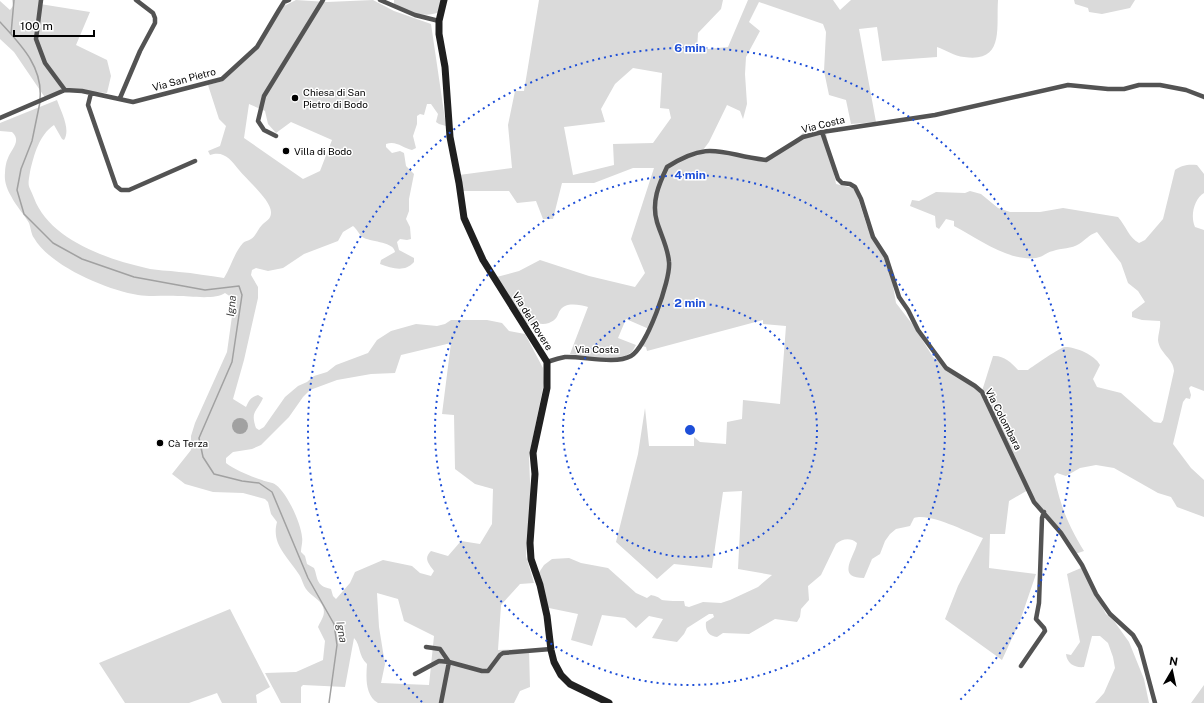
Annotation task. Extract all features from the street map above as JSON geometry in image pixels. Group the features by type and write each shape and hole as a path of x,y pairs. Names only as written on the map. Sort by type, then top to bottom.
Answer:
{"street":[{"path":"0,118 65,90 45,63 36,39 41,0"},
{"path":"120,98 140,51 155,23 153,13 136,0"},
{"name":"Via San Pietro","path":"65,90 73,89 120,98 127,101 143,100 167,92 222,79 257,47 284,2 289,0"},
{"path":"276,136 264,130 258,121 264,96 323,0"},
{"path":"380,0 416,15 439,21"},
{"name":"Via del Rovere","path":"444,0 439,21 438,34 445,67 450,137 464,218 483,260 547,362 547,388 534,453 535,474 530,543 531,559 540,585 547,616 554,662 561,675 570,684 609,703"},
{"name":"Via Costa","path":"547,362 564,358 619,359 630,357 638,350 659,306 666,285 670,263 657,221 655,207 657,189 667,167 705,150 727,151 766,160 803,137 822,132 935,115 1068,85 1108,89 1124,89 1139,85 1160,85 1186,90 1204,97"},
{"path":"90,93 88,106 116,186 121,190 129,190 195,161"},
{"name":"Via Colombara","path":"822,132 838,179 842,183 850,184 855,187 861,199 873,237 886,257 899,297 908,310 918,330 946,368 982,392 1019,468 1028,492 1061,532 1076,555 1096,594 1110,614 1133,635 1140,647 1155,703"},
{"path":"1021,666 1045,631 1036,619 1039,603 1042,518 1044,512"},
{"path":"426,648 440,649 450,662 441,703"},
{"path":"415,674 435,662 443,660 482,671 488,671 503,653 551,649"}],"shaded area":[{"path":"12,0 40,0 40,4 90,12 76,45 107,60 111,76 107,93 69,90 46,99 14,52 0,39 0,1 10,10 13,6"},
{"path":"296,0 327,2 373,0 394,11 431,24 446,126 436,122 438,114 431,104 427,104 424,115 420,114 417,116 417,124 413,136 416,148 412,150 393,143 386,144 386,147 392,153 400,151 404,153 406,166 414,174 409,199 409,211 406,219 410,227 411,239 400,239 397,242 399,250 414,258 414,262 406,268 398,269 380,264 381,260 395,252 394,249 387,244 364,238 353,226 343,232 338,241 304,254 283,268 268,271 256,268 252,270 251,275 258,287 258,298 244,360 233,399 246,407 252,398 258,395 263,398 254,415 256,428 259,430 264,427 285,397 298,386 307,382 314,376 327,372 336,365 368,353 377,340 391,331 416,324 437,326 445,324 451,320 487,320 502,323 509,331 525,334 543,368 544,383 529,457 531,505 526,556 534,583 520,584 501,605 498,650 529,649 530,687 520,691 514,703 378,703 371,696 367,686 367,664 362,658 358,644 354,638 345,687 303,685 301,687 301,703 281,703 265,673 296,672 323,660 325,641 318,627 324,615 323,607 320,602 306,589 299,575 281,549 276,537 277,522 271,514 268,502 265,499 243,493 213,492 185,484 172,474 191,450 191,436 195,423 227,352 232,316 231,297 225,293 209,297 138,295 111,288 80,275 53,258 42,248 33,236 29,223 13,200 7,188 5,179 6,165 9,155 15,145 16,139 12,132 0,131 0,123 57,100 65,120 66,136 64,140 62,139 54,125 44,134 35,152 29,181 30,188 41,212 52,225 65,236 97,253 130,264 150,269 224,278 240,247 244,242 254,236 269,218 271,213 268,203 227,157 219,154 210,155 208,151 220,146 226,126 219,119 208,85 223,81 260,46 282,7","holes":["249,104 265,111 268,124 276,133 291,122 332,140 320,171 303,179 244,138","451,343 442,414 454,415 455,469 475,484 493,489 492,524 480,544 461,541 448,556 431,551 427,557 429,564 434,571 431,576 420,573 412,566 383,560 355,572 350,583 336,599 333,596 331,589 322,586 318,581 314,568 307,564 305,556 301,552 301,531 293,509 285,495 273,483 243,473 226,463 226,458 233,452 252,449 261,445 289,417 303,397 310,390 337,380 371,374 395,373 401,355","377,593 398,599 404,621 434,636 429,685 381,683 385,664 379,627"]},
{"path":"394,0 442,0 439,12 428,15 416,14 394,6"},
{"path":"539,0 723,0 721,9 698,33 697,50 728,47 748,0 833,0 840,10 851,0 998,0 996,41 992,49 986,55 977,57 960,56 937,47 937,57 882,61 877,27 859,29 876,122 851,124 846,100 829,95 824,71 826,32 823,24 759,2 749,22 760,31 746,57 745,74 747,104 743,119 740,111 727,105 709,142 703,150 703,154 720,152 764,161 775,157 803,133 826,133 836,184 853,188 858,198 867,226 888,257 896,303 913,325 933,357 982,391 993,356 1007,360 1018,370 1028,370 1062,348 1074,348 1085,352 1098,361 1100,365 1093,379 1097,387 1121,393 1154,422 1161,423 1163,420 1174,371 1172,363 1159,345 1158,340 1160,321 1142,320 1132,317 1132,312 1145,302 1138,291 1128,283 1121,263 1097,232 1073,247 1056,250 1036,258 1026,258 1004,253 994,248 954,226 954,221 946,219 939,229 936,227 935,216 910,206 912,200 919,201 936,192 965,193 970,191 981,194 998,208 1010,212 1040,212 1063,208 1118,217 1130,235 1139,243 1145,240 1163,219 1175,170 1185,165 1197,165 1204,174 1204,193 1195,203 1193,218 1195,227 1204,230 1204,391 1191,386 1189,388 1191,395 1190,399 1186,398 1183,402 1173,444 1191,468 1204,480 1204,517 1177,507 1171,497 1158,493 1114,468 1096,465 1080,468 1066,476 1057,473 1054,476 1062,506 1073,532 1084,551 1075,554 1058,528 1042,514 1037,502 1028,490 1009,501 1005,534 990,534 989,568 1036,574 1020,621 1002,660 945,619 958,586 983,538 938,520 921,517 914,518 910,526 896,529 890,534 885,541 880,554 872,559 864,578 855,577 850,574 849,570 849,565 857,543 846,539 836,544 821,575 808,586 809,600 801,609 800,617 797,622 775,619 749,634 723,633 717,637 709,634 706,628 706,622 714,617 713,614 709,614 687,628 677,642 652,638 663,619 649,616 636,628 625,618 602,615 592,646 571,640 578,614 544,607 538,574 544,565 552,559 569,558 581,563 608,568 636,593 647,598 651,595 662,600 684,601 685,606 689,607 703,602 721,603 730,600 758,587 772,575 738,569 742,491 723,492 712,568 674,564 657,579 616,542 638,454 645,408 649,446 694,446 694,437 700,442 726,444 727,422 742,419 743,400 780,404 786,326 763,324 763,320 647,351 646,347 642,346 649,329 626,319 618,338 636,345 632,352 619,360 570,354 588,307 568,305 565,306 556,318 549,323 531,323 525,325 493,278 519,271 540,260 589,276 635,287 645,273 631,239 654,168 633,168 594,183 562,183 553,219 543,219 536,201 517,203 509,191 461,191 459,175 512,168 508,125 515,91 524,91","holes":["633,68 662,73 660,108 669,109 671,118 653,143 613,144 614,165 573,175 564,127 605,122 601,109 615,84"]},
{"path":"1074,0 1135,0 1130,8 1102,14 1089,12 1088,8 1075,4"},
{"path":"237,418 243,418 248,423 246,432 243,434 237,434 232,429 232,423"},
{"path":"1081,568 1106,614 1114,621 1129,642 1144,679 1149,703 1095,703 1104,693 1115,668 1108,643 1100,636 1092,636 1084,667 1072,665 1068,660 1066,654 1071,655 1080,642 1067,574"},
{"path":"230,609 270,687 256,695 257,703 222,703 217,693 189,703 125,703 99,663"},
{"path":"1204,685 1204,703 1191,703"}],"waterway":[{"path":"11,34 14,0"},
{"name":"Igna","path":"0,22 29,56 38,76 40,99"},
{"name":"Igna","path":"40,102 32,141 21,169 17,190 24,214 53,243 82,259 134,277 205,290 239,286 242,295 232,362 199,438 203,457 214,474 242,481 259,483 272,492 308,578 334,624 337,645 329,703"}],"place":[{"name":"Chiesa di San Pietro di Bodo","path":"295,98"},
{"name":"Villa di Bodo","path":"286,151"},
{"name":"Cà Terza","path":"160,443"}]}
